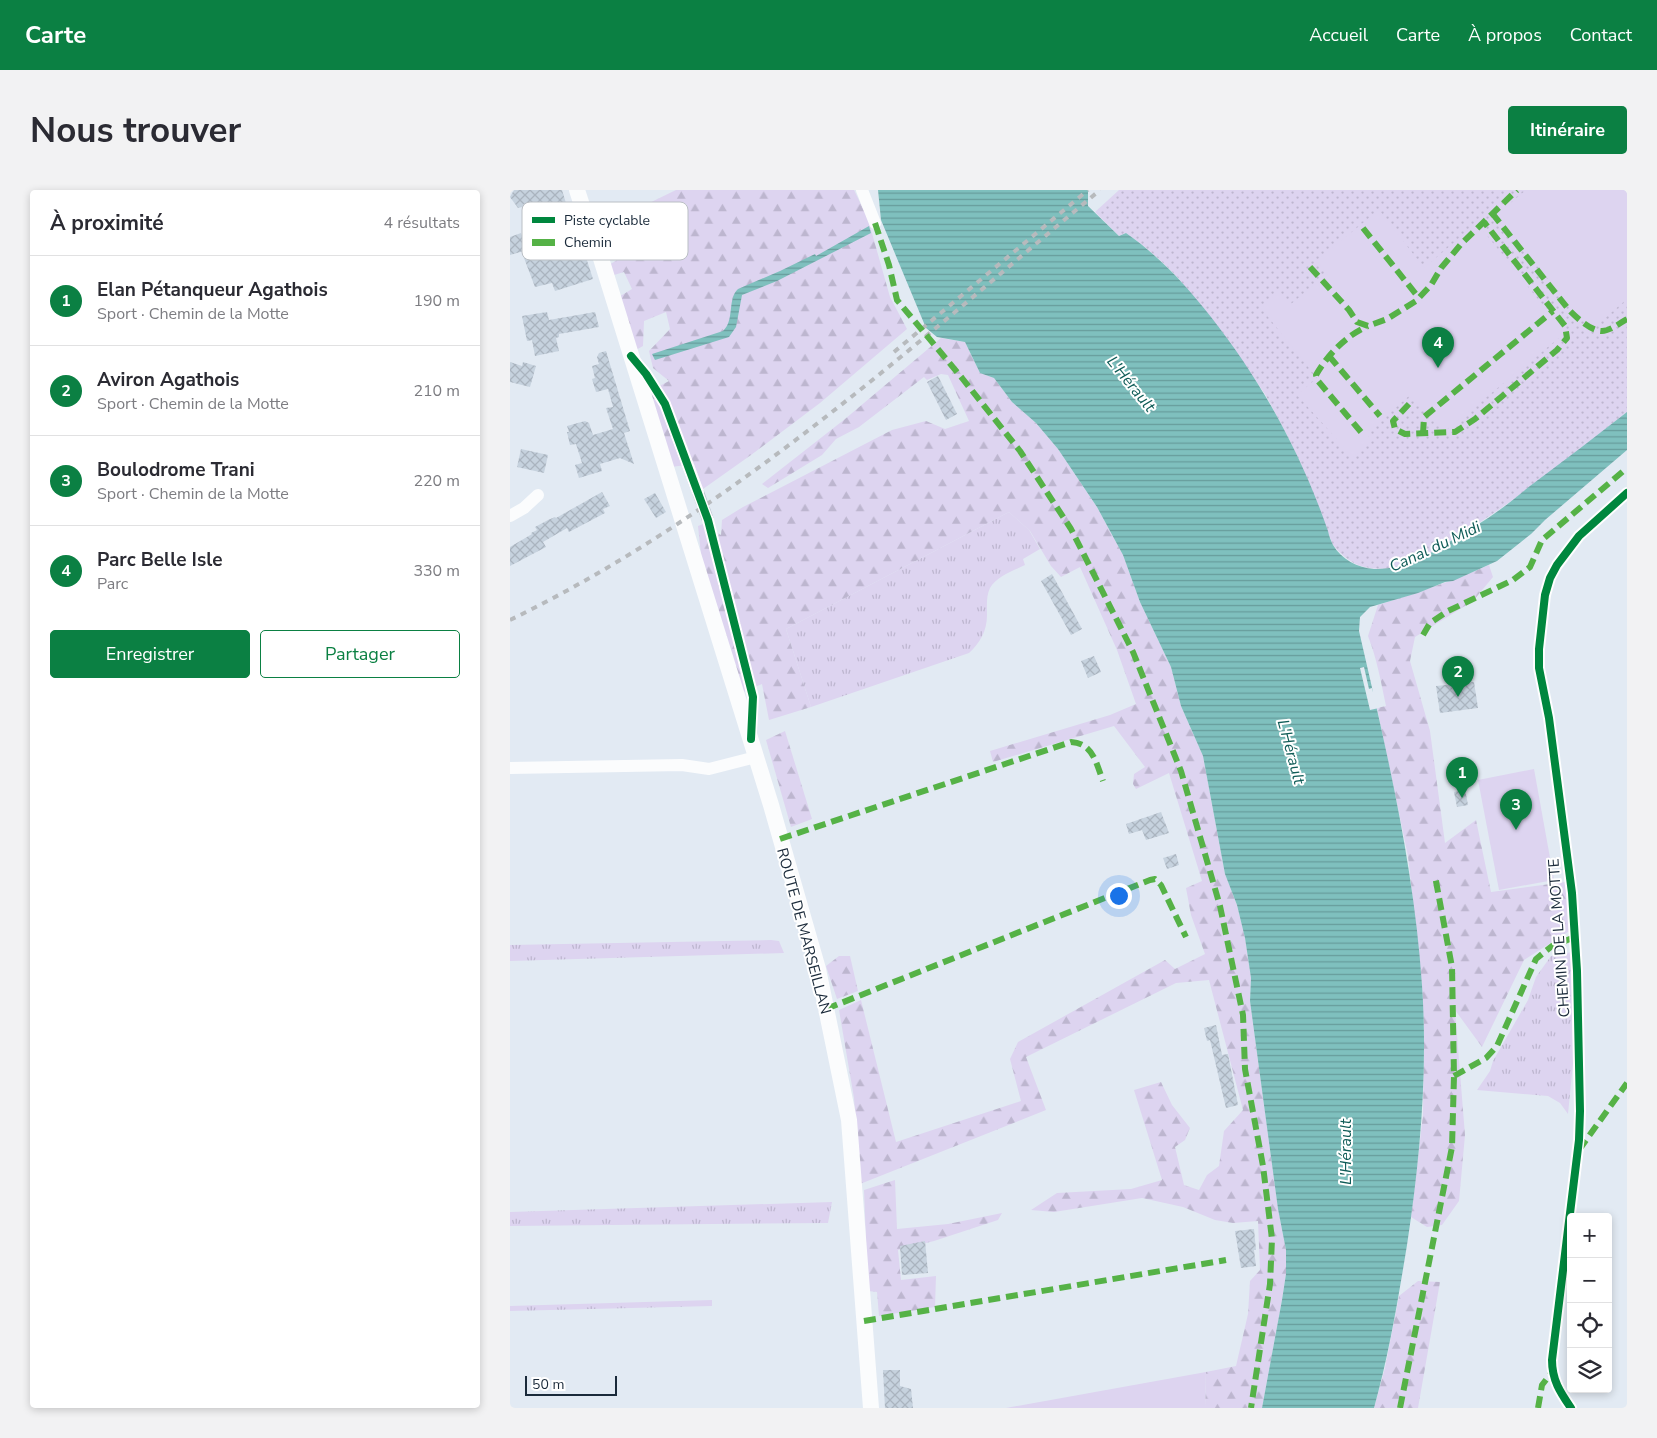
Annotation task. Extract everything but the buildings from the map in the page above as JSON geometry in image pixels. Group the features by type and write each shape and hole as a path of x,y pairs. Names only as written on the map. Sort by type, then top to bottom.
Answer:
{"main road":[{"path":"577,190 581,202"},
{"path":"588,190 592,202"},
{"name":"ROUTE DE MARSEILLAN","path":"601,260 751,740 818,970 849,1120 871,1408"}],"street":[{"path":"862,190 876,223"},
{"path":"631,356 646,374 665,404 698,492"},
{"name":"CHEMIN DE LA MOTTE","path":"1571,1408 1558,1388 1552,1372 1552,1360 1579,1140 1577,971 1572,893 1549,718 1539,668 1539,649 1545,595 1557,565 1580,536 1627,493"},
{"path":"510,516 524,508 538,496"},
{"path":"708,520 753,697 751,740"},
{"path":"510,768 682,765 709,769 756,757"}],"green space":[{"path":"676,190 854,190 868,219 890,297 907,329 820,403 703,489 694,464 671,467 648,392 669,381 653,368 649,351 670,329 666,312 644,321 643,346 634,351 617,298 632,289 624,272 614,275 609,265 617,260 688,260 688,202 651,202"},
{"path":"1119,190 1627,190 1627,412 1523,492 1480,522 1425,556 1408,564 1389,568 1380,569 1358,565 1345,557 1333,545 1299,460 1265,394 1256,381 1179,279 1133,238 1126,233 1119,236 1095,212"},
{"path":"1526,190 1627,190 1627,299 1591,330 1495,216"},
{"path":"1379,210 1424,268 1477,223 1565,333 1445,431 1409,396 1366,433 1372,441 1353,457 1297,395 1317,378 1261,308 1278,293 1291,304 1328,275 1316,261"},
{"path":"941,338 965,342 980,373 994,378 1012,402 1036,423 1058,449 1097,507 1123,555 1140,602 1171,667 1181,706 1203,756 1225,874 1237,905 1245,938 1251,978 1250,1001 1278,1209 1286,1250 1286,1274 1262,1408 1205,1408 1206,1372 1236,1366 1248,1314 1250,1281 1260,1270 1258,1221 1233,1223 1215,1220 1183,1207 1142,1198 1054,1212 1031,1210 1057,1193 1131,1189 1162,1180 1134,1090 1161,1082 1172,1105 1190,1128 1185,1140 1175,1147 1184,1185 1199,1190 1207,1175 1219,1166 1224,1131 1243,1110 1209,980 1176,983 1026,1057 1046,1110 860,1184 854,1098 839,1010 861,1000 896,1142 1021,1101 1010,1059 1018,1042 1165,960 1175,969 1205,954 1191,915 1186,888 1202,881 1169,773 1136,789 1133,784 1134,774 1145,767 1114,726 993,762 990,751 1110,715 1136,704 1117,650 1080,567 1061,577 1051,566 1030,531 1009,512 786,629 811,707 769,720 762,684 741,693 702,564 698,526 703,524 721,535 722,520 743,507 892,430 926,421 945,429 969,421 948,375 941,374 927,380 924,377 859,427 836,439 822,455 768,488 762,484 845,419"},
{"path":"1009,512 1029,530 1040,549 1023,559 1025,565 1001,577 990,588 987,598 986,626 980,641 969,653 811,707 786,629"},
{"path":"1489,565 1493,577 1473,601 1415,637 1410,661 1430,731 1445,843 1476,820 1491,892 1565,882 1571,930 1524,960 1482,1047 1455,1010 1465,1135 1459,1201 1442,1225 1427,1227 1411,1217 1423,1115 1424,1030 1422,985 1408,856 1377,708 1386,706 1368,636 1378,605 1448,582"},
{"path":"785,731 812,819 791,827 766,740"},
{"path":"1534,769 1554,880 1499,890 1478,780"},
{"path":"779,941 784,953 510,961 510,945"},
{"path":"1572,952 1573,1063 1568,1114 1560,1103 1548,1096 1477,1090 1490,1071 1493,1061 1528,1000 1536,977 1551,956"},
{"path":"839,956 850,956 858,991 837,999 826,966"},
{"path":"895,1180 897,1229 948,1224 1002,1213 998,1220 934,1241 898,1250 901,1280 936,1276 935,1307 879,1316 877,1292 868,1291 864,1190"},
{"path":"832,1202 828,1223 510,1226 510,1212"},
{"path":"1418,1281 1440,1282 1418,1408 1374,1408 1385,1368 1399,1296"},
{"path":"712,1300 712,1306 510,1311 510,1306"},
{"path":"1206,1372 1205,1408 1006,1408"}],"water":[{"name":"L'Hérault","path":"878,190 1088,190 1088,206 1119,236 1126,233 1161,261 1192,294 1230,342 1263,393 1293,446 1306,474 1333,545 1350,562 1362,567 1386,569 1397,567 1438,549 1493,515 1627,412 1627,450 1531,534 1497,561 1453,581 1370,607 1360,617 1359,631 1389,763 1406,851 1418,940 1424,1018 1422,1115 1412,1213 1393,1327 1374,1408 1262,1408 1286,1274 1286,1250 1278,1209 1250,1001 1251,978 1245,938 1237,905 1225,874 1203,756 1181,706 1171,667 1140,602 1123,555 1097,507 1058,449 1036,423 1012,402 994,378 980,373 965,342 937,337 926,328 881,220"},
{"path":"869,226 871,233 777,281 742,295 736,327 729,337 655,360 652,354 723,331 729,321 733,298 738,289 815,254 816,256"}],"pier":[{"path":"1364,667 1369,689 1372,688 1373,692 1376,692 1379,708 1370,710 1360,668"}],"tunnel":[{"path":"698,492 708,520"}],"railway":[{"path":"894,352 1088,190"},
{"path":"510,620 591,577 669,530 744,478 889,366 1100,190"}],"marked path":[{"path":"1310,267 1349,310 1357,322 1368,326 1387,319 1416,301 1431,285 1441,268 1462,243 1517,190"},
{"path":"1492,213 1569,310 1580,320 1593,329 1605,331 1627,319"},
{"path":"1409,404 1393,421 1395,429 1405,434 1455,432 1475,419 1557,350 1567,338 1565,326 1484,222"},
{"path":"875,223 889,265 897,300 1020,451 1071,529 1133,652 1181,771 1220,906 1243,1015 1245,1069 1263,1166 1272,1239 1270,1284 1251,1408"},
{"path":"1363,228 1419,298"},
{"path":"1423,434 1424,417 1553,311"},
{"path":"1361,432 1318,381 1316,375 1339,346 1353,334 1368,326"},
{"path":"1329,356 1380,416"},
{"path":"1423,635 1430,623 1448,611 1513,580 1530,567 1542,540 1627,468"},
{"path":"780,839 1071,742 1078,743 1089,750 1096,761 1103,781"},
{"path":"1400,1408 1452,1147 1454,1076 1452,967 1435,876"},
{"path":"826,1009 1150,880 1155,879 1161,885 1186,937"},
{"path":"1454,1076 1486,1058 1497,1046 1536,959 1552,946 1575,937"},
{"path":"1579,1150 1627,1083"},
{"path":"864,1321 1226,1260"},
{"path":"1538,1408 1542,1385 1552,1372"}],"cycle path":[{"path":"631,356 646,374 665,404 708,520 753,697 751,739"},
{"path":"1571,1408 1557,1386 1553,1374 1552,1360 1579,1140 1577,971 1572,893 1549,718 1539,668 1539,649 1545,595 1550,578 1557,565 1579,536 1627,493"}],"place":[{"name":"Parc Belle Isle","path":"1438,368"},
{"name":"Aviron Agathois","path":"1458,697"},
{"name":"Elan Pétanqueur Agathois","path":"1462,798"},
{"name":"Boulodrome Trani","path":"1516,830"}],"water label":[{"name":"Canal du Midi","path":"1435,547"}]}
